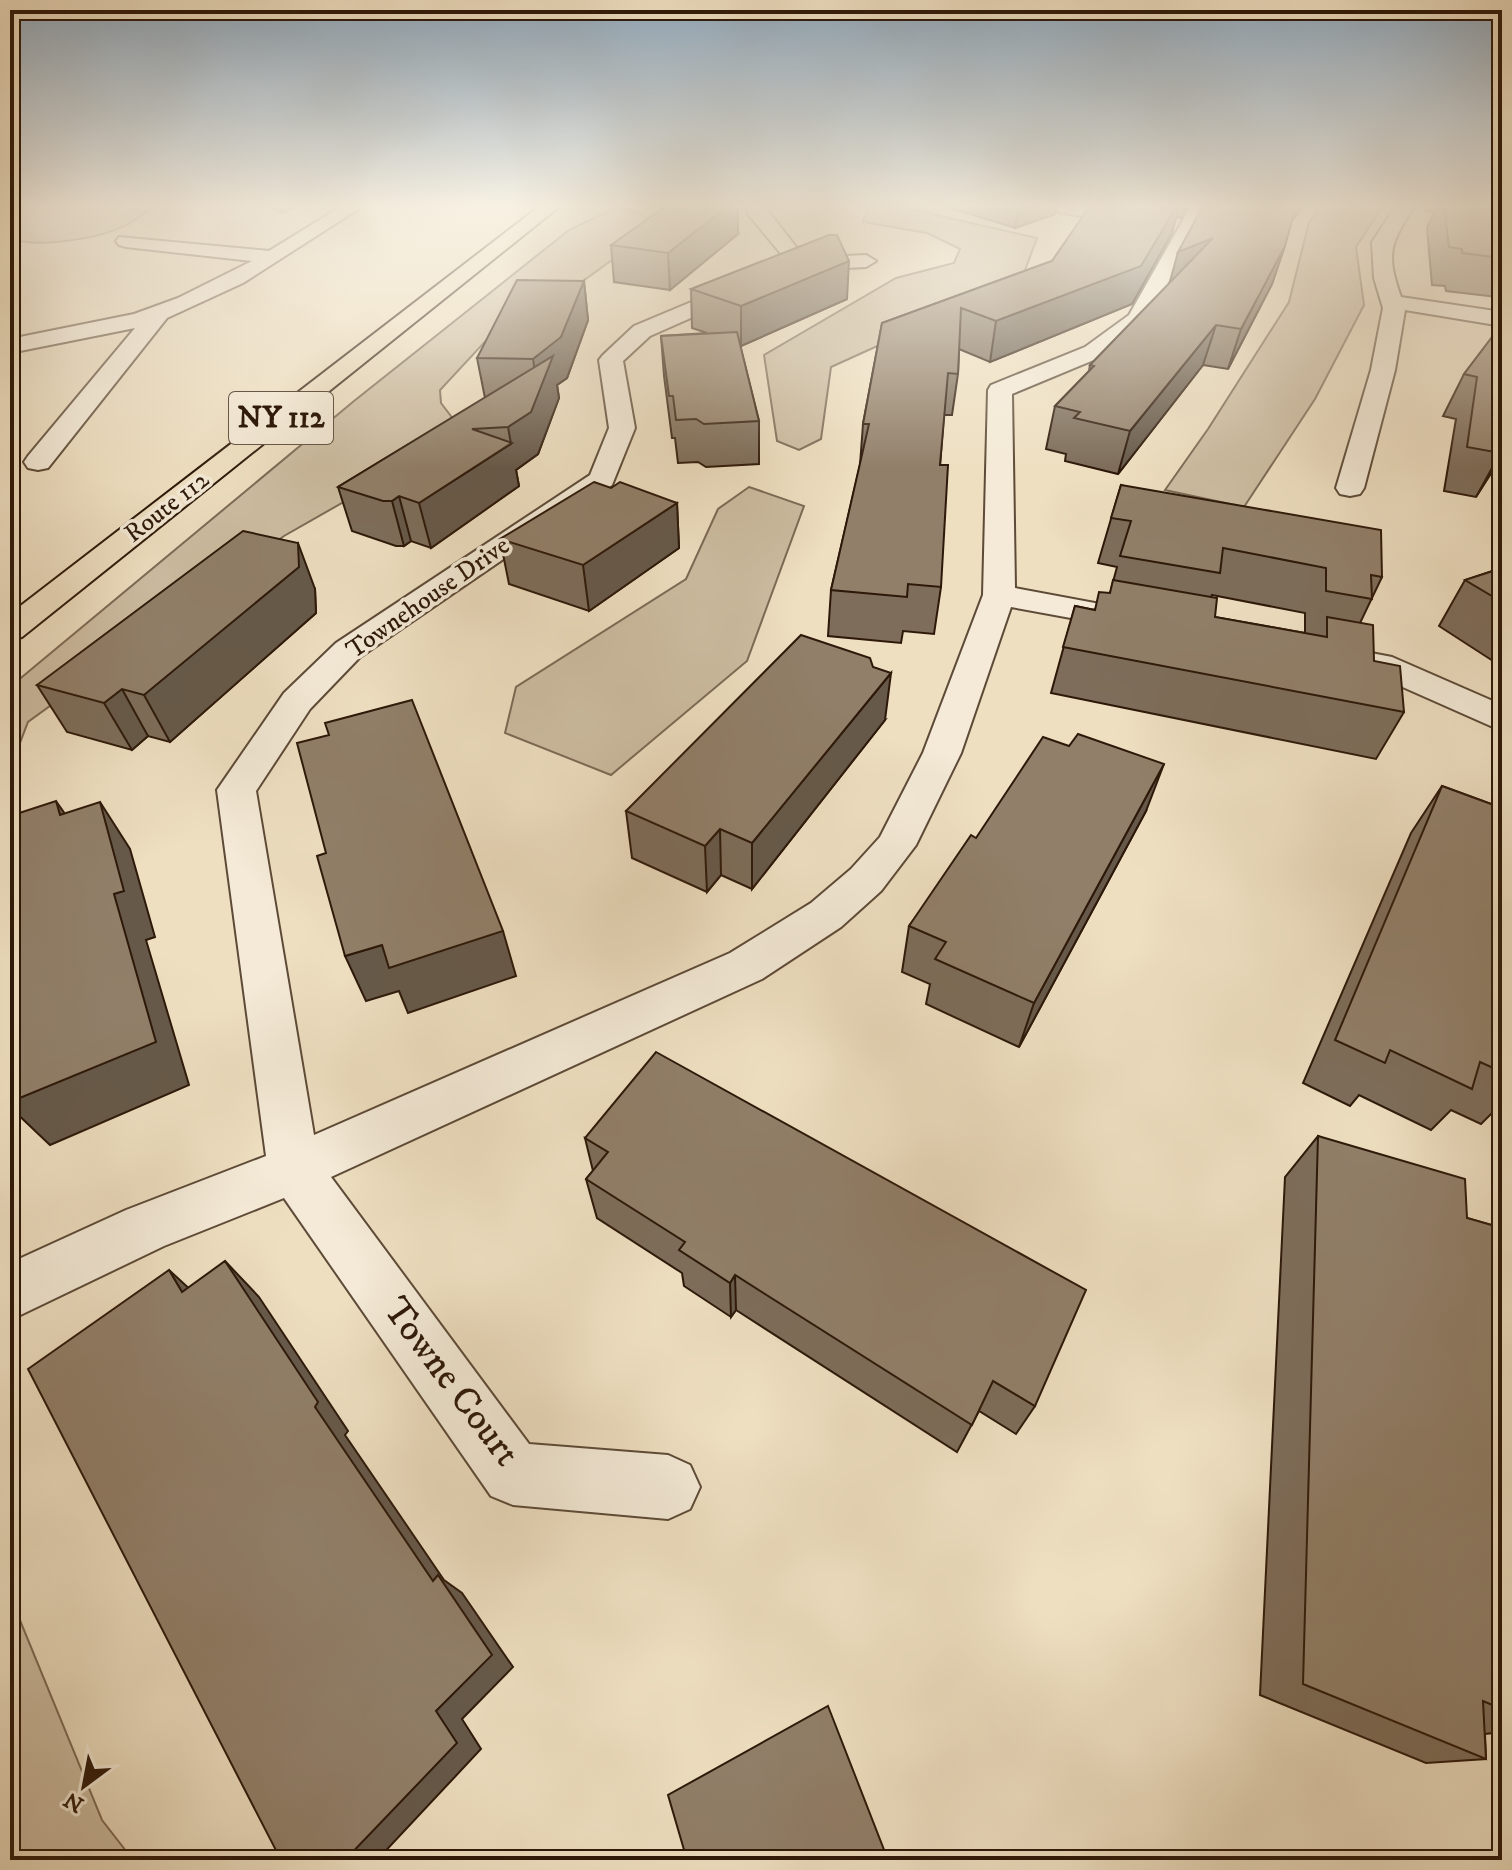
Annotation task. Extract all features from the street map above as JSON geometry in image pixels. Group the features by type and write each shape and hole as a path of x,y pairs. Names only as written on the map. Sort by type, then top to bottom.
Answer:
{"main road":[{"name":"Route 112","path":"10,630 440,293"}],"street":[{"path":"10,346 89,332 159,314 200,293"},
{"name":"Townehouse Drive","path":"294,1169 236,790 297,701 348,650 602,479 622,428 611,360 642,331 730,293"},
{"path":"10,1292 145,1228 294,1169 746,966 826,915 866,880 896,845 942,753 999,595 1000,390 1093,352 1138,319 1149,293"},
{"path":"1350,488 1383,370 1394,308 1389,293"},
{"path":"1392,302 1502,319"},
{"path":"38,462 159,314"},
{"path":"999,595 1152,623"},
{"path":"1319,653 1380,664 1502,719"},
{"name":"Towne Court","path":"294,1169 513,1474 668,1487"}],"shaded area":[{"path":"489,293 565,293 506,319 440,390 441,403 460,428 412,463 284,536 28,722 10,769 10,687 354,401"},
{"path":"870,293 994,293 831,367 821,439 799,450 777,441 764,355"},
{"path":"1291,293 1362,293 1364,305 1315,399 1244,507 1165,490 1208,429 1289,302"},
{"path":"749,487 804,506 747,661 611,775 505,733 516,687 686,579 718,509"},
{"path":"10,1596 102,1820 133,1860 10,1860"}],"building":[{"path":"510,293 579,293 561,337 533,359 477,358"},
{"path":"704,293 772,293 741,306"},
{"path":"964,293 1069,293 996,321 961,308 958,374 948,373 940,465 948,465 941,587 908,584 907,597 831,590 869,424 863,424 882,323"},
{"path":"1159,293 1260,293 1241,329 1216,325 1130,431 1074,418 1080,412 1055,406 1094,366 1090,365"},
{"path":"1502,324 1500,453 1467,447 1477,377 1464,374"},
{"path":"737,332 759,421 704,424 696,419 676,420 673,396 669,396 661,336"},
{"path":"553,356 531,412 508,427 472,429 512,443 419,503 399,496 392,501 383,501 338,487"},
{"path":"594,482 611,488 620,482 677,503 583,565 500,539"},
{"path":"1121,485 1381,530 1382,577 1371,575 1372,599 1326,591 1326,568 1223,548 1220,573 1120,556 1131,521 1111,518"},
{"path":"243,531 298,543 299,567 144,695 122,689 104,703 37,685"},
{"path":"1502,568 1502,602 1465,580"},
{"path":"1113,580 1217,598 1215,617 1327,637 1327,617 1373,625 1374,661 1400,666 1404,712 1063,647 1075,606 1095,610 1099,592 1110,593"},
{"path":"801,635 870,658 873,667 891,673 752,843 720,829 705,846 626,811"},
{"path":"412,700 503,931 389,968 382,945 345,956 317,856 326,853 297,743 329,735 325,723"},
{"path":"1078,734 1164,764 1034,1003 935,959 946,942 909,926 971,835 976,838 1043,737 1069,746"},
{"path":"1442,786 1502,808 1502,1072 1480,1062 1472,1089 1390,1050 1385,1063 1335,1040"},
{"path":"56,801 60,815 100,802 124,891 114,894 156,1042 10,1102 10,816"},
{"path":"656,1052 1086,1290 1035,1406 993,1381 972,1425 735,1275 730,1283 679,1250 685,1242 586,1179 608,1152 585,1138"},
{"path":"1318,1136 1465,1179 1467,1218 1502,1228 1502,1709 1483,1701 1486,1759 1303,1684"},
{"path":"225,1261 318,1402 315,1407 433,1581 438,1575 492,1655 436,1711 457,1743 345,1860 281,1860 28,1369 169,1270 182,1292"},
{"path":"828,1706 888,1860 687,1860 668,1795"}]}
